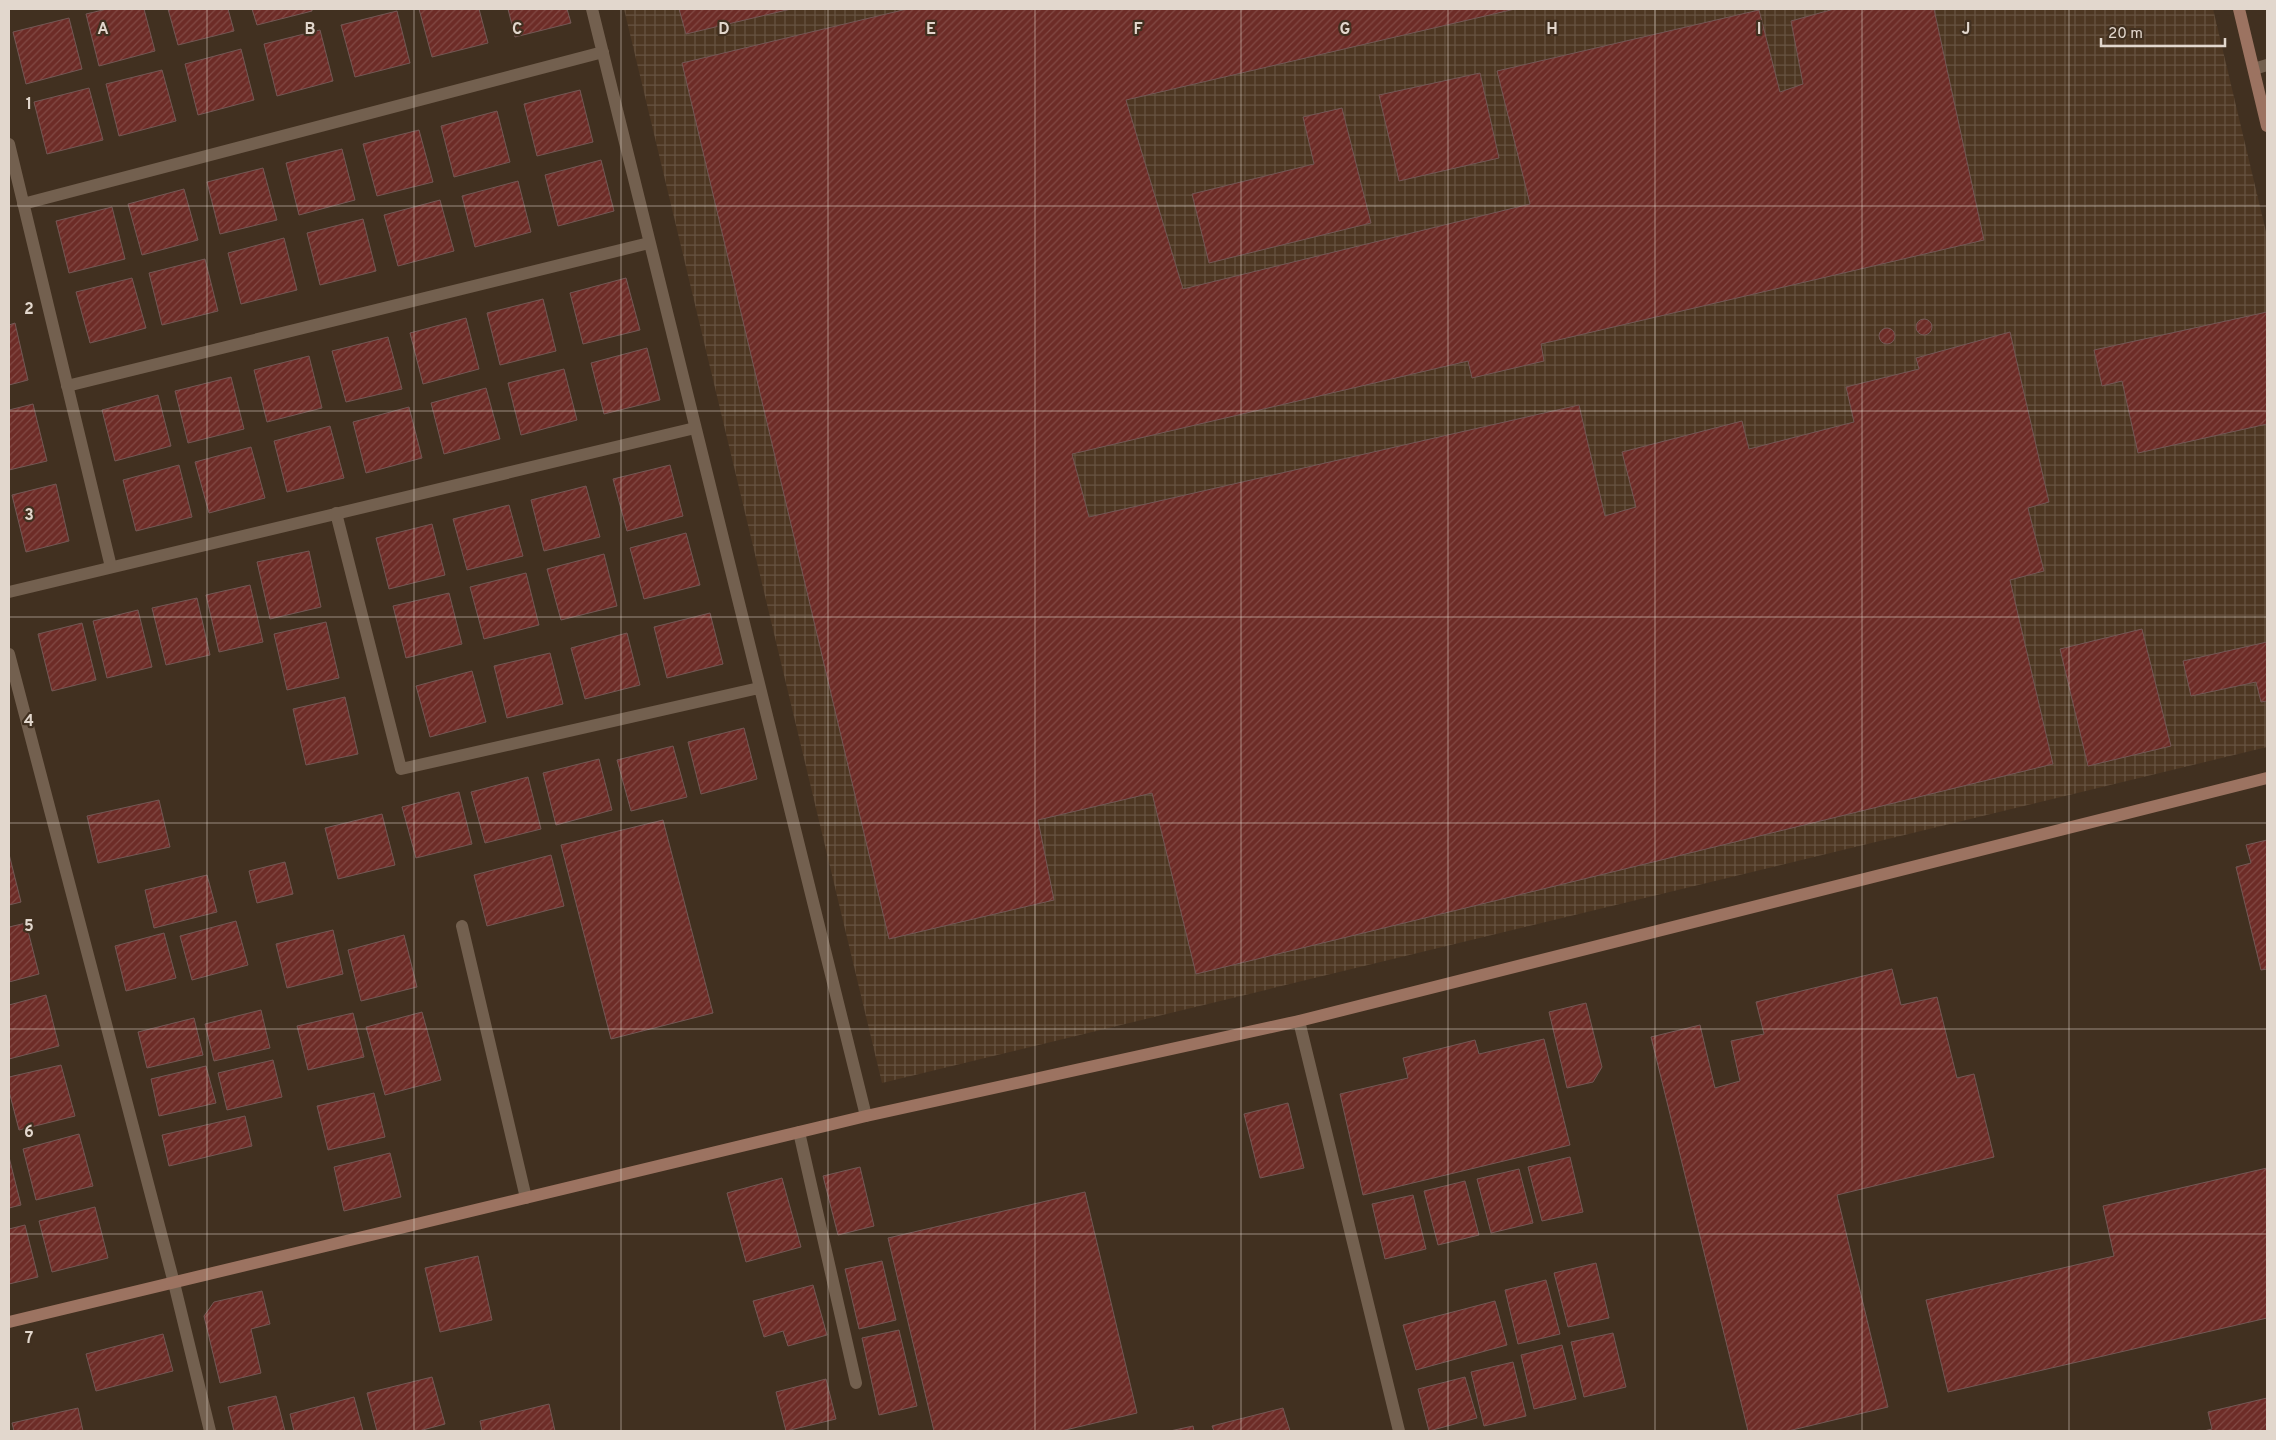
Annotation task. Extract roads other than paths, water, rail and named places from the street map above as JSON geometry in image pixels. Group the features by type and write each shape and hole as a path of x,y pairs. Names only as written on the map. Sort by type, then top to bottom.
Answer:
{"street":[{"path":"592,9 866,1116"},
{"path":"2239,9 2267,126"},
{"path":"23,204 603,52"},
{"path":"2254,68 2267,65"},
{"path":"9,144 111,567"},
{"path":"67,386 649,244"},
{"path":"9,592 695,428"},
{"path":"336,513 401,769 759,688"},
{"path":"9,654 174,1283 210,1431"},
{"path":"9,1322 866,1116 1299,1020 2267,778"},
{"path":"462,926 526,1198"},
{"path":"1299,1020 1400,1431"},
{"path":"799,1132 856,1383"}]}
